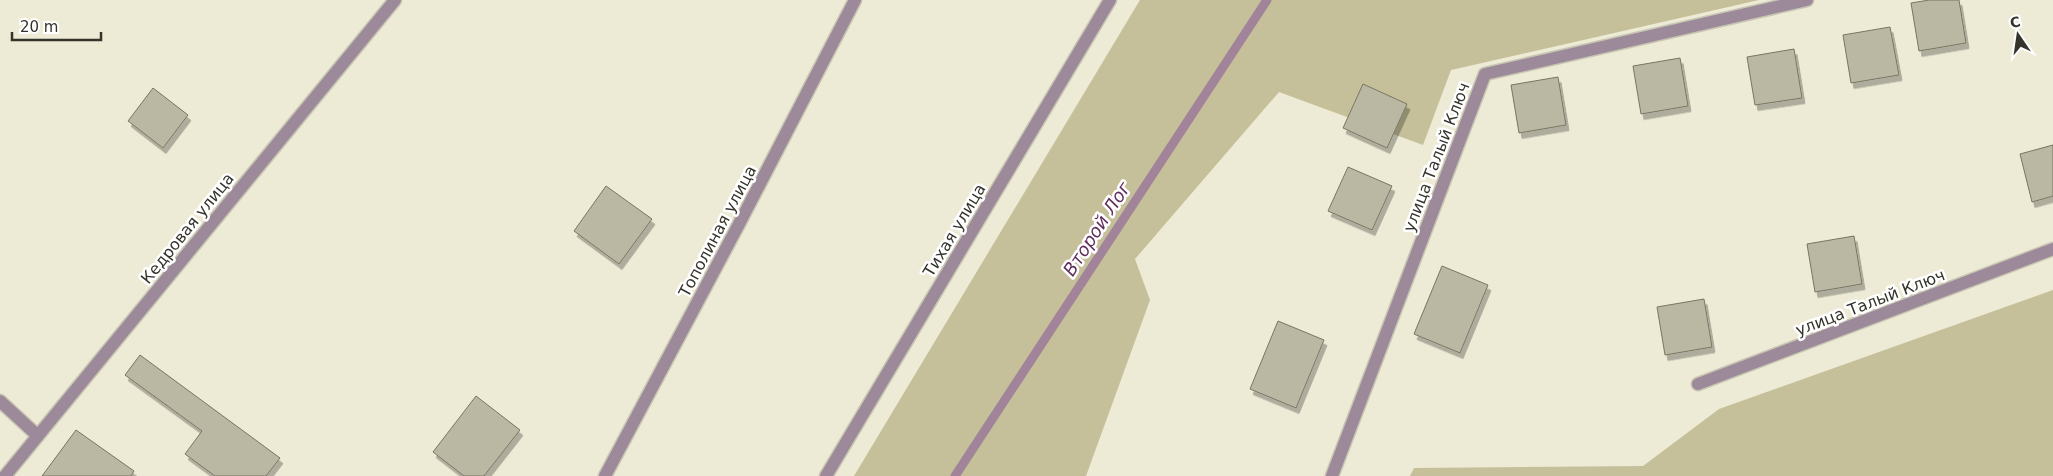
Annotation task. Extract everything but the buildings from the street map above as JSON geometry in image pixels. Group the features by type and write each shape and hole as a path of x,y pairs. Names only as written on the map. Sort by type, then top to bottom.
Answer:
{"street":[{"name":"Кедровая улица","path":"6,476 395,0"},
{"name":"Тополиная улица","path":"605,476 855,0"},
{"name":"Тихая улица","path":"826,476 1110,0"},
{"name":"улица Талый Ключ","path":"1332,476 1485,74 1807,0"},
{"name":"улица Талый Ключ","path":"1698,384 2053,249"},
{"path":"0,401 38,436"}],"shaded area":[{"path":"1140,0 1759,0 1451,70 1423,145 1279,92 1135,259 1150,300 1086,476 854,476"},
{"path":"2053,290 2053,476 1410,476 1414,468 1643,466 1719,409"}],"waterway":[{"name":"Второй Лог","path":"955,476 1267,0"}]}
